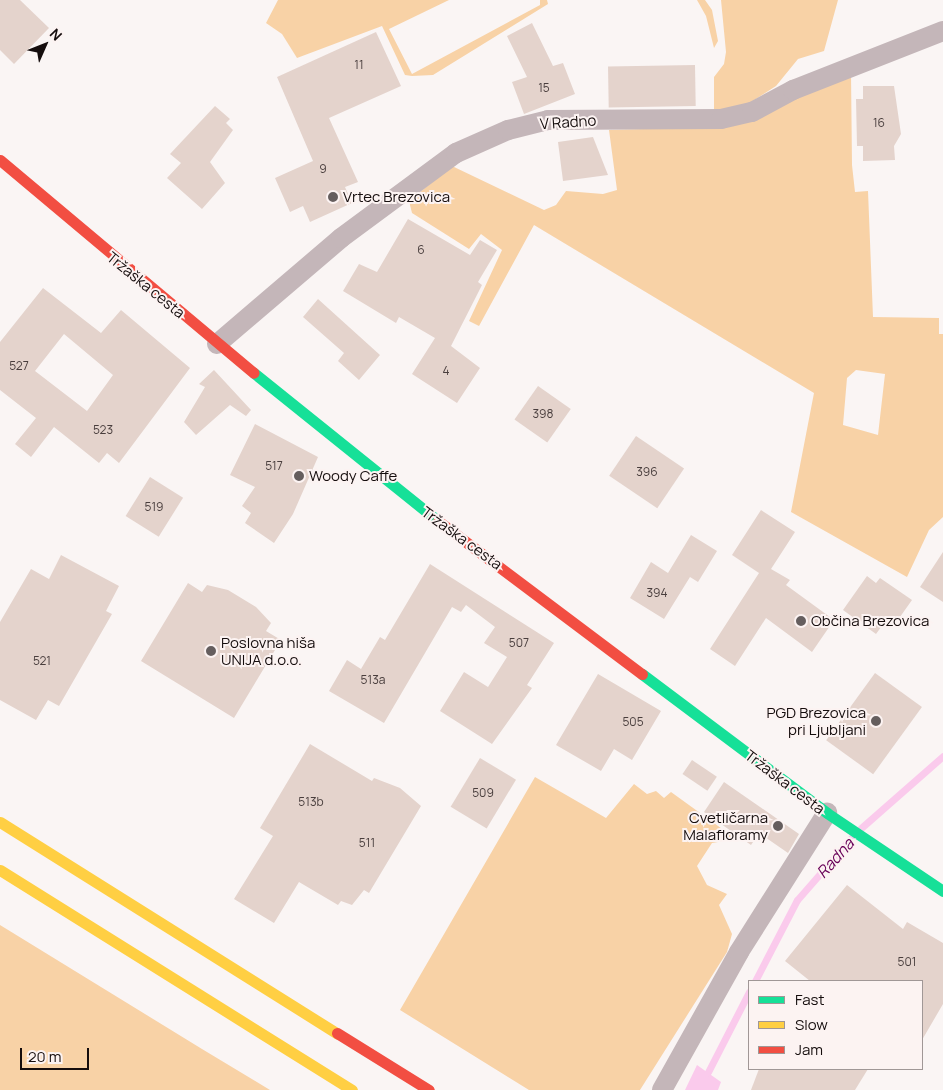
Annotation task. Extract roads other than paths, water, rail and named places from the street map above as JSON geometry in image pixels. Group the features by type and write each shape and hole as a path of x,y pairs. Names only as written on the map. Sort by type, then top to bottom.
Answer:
{"main road":[{"name":"Tržaška cesta","path":"0,160 217,344 423,510 862,839 943,891"},
{"path":"0,822 429,1090"},
{"path":"0,870 352,1090"}],"street":[{"name":"V Radno","path":"217,344 341,238 440,164 508,130 548,120 721,119 752,112 793,90 943,31"},
{"path":"662,1090 739,952 827,813"}],"waterway":[{"name":"Radna","path":"861,828 943,756"},
{"name":"Radna","path":"756,980 797,900 852,837"},
{"name":"Radna","path":"708,1072 748,994"}],"place":[{"name":"Vrtec Brezovica","path":"333,197"},
{"name":"Woody Caffe","path":"299,476"},
{"name":"Občina Brezovica","path":"801,621"},
{"name":"Poslovna hiša UNIJA d.o.o.","path":"211,651"},
{"name":"PGD Brezovica pri Ljubljani","path":"876,721"},
{"name":"Cvetličarna Malafloramy","path":"778,826"}]}
